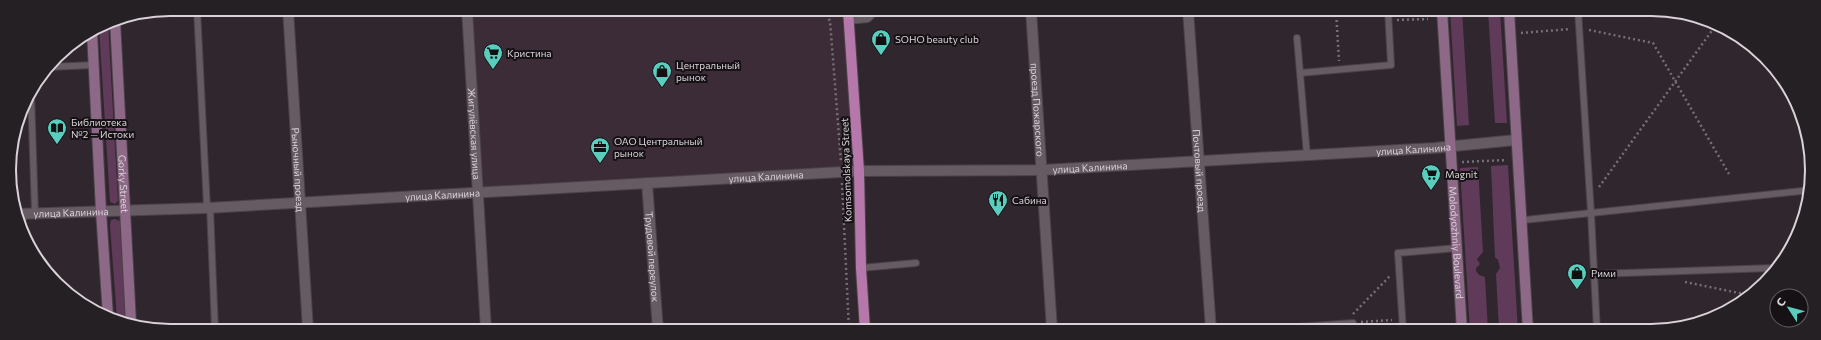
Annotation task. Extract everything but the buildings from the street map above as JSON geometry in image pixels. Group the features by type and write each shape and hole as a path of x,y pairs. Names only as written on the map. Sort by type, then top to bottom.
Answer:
{"main road":[{"name":"Komsomolskaya Street","path":"849,16 859,170 861,268 865,324"},
{"name":"Molodyozhniy Boulevard","path":"1442,16 1462,324"},
{"path":"1509,16 1516,140 1523,220 1528,324"},
{"name":"Gorky Street","path":"115,26 131,319"},
{"path":"92,37 108,311"}],"street":[{"name":"Рыночный проезд","path":"288,16 308,324"},
{"name":"Жигулёвская улица","path":"467,16 486,324"},
{"name":"проезд Пожарского","path":"1031,16 1052,324"},
{"name":"Почтовый проезд","path":"1188,16 1211,324"},
{"name":"улица Калинина","path":"26,214 125,211 477,193 647,184 859,170 1042,170 1451,147 1516,140"},
{"name":"Трудовой переулок","path":"647,184 658,324"}],"lane":[{"path":"198,16 215,324"},
{"path":"849,21 868,19 871,16"},
{"path":"1300,72 1391,65 1388,16"},
{"path":"1579,16 1597,324"},
{"path":"1297,38 1307,156"},
{"path":"55,67 94,65"},
{"path":"26,214 31,105"},
{"path":"1523,220 1804,191"},
{"path":"1402,324 1398,253 1457,248"},
{"path":"861,268 916,263"},
{"path":"1595,274 1770,268"},
{"path":"1331,324 1353,323"}],"path":[{"path":"1336,16 1339,70"},
{"path":"1388,21 1428,19"},
{"path":"1519,33 1580,29 1653,43 1729,174"},
{"path":"1590,199 1713,29"},
{"path":"1460,163 1508,160"},
{"path":"1344,323 1399,268"},
{"path":"1679,281 1743,294"},
{"path":"1353,323 1402,320"}],"shaded area":[{"name":"Центральный рынок","path":"471,16 844,16 854,167 481,189"},
{"path":"1450,16 1462,16 1469,125 1457,126"},
{"path":"1488,16 1500,16 1507,123 1495,123"},
{"path":"108,29 118,201 115,204 110,202 99,33"},
{"path":"1508,165 1518,324 1499,324 1496,274 1500,268 1498,260 1495,257 1491,166"},
{"path":"1478,167 1483,252 1477,259 1480,264 1476,268 1476,271 1479,275 1485,277 1488,324 1470,324 1460,168"},
{"path":"115,219 120,221 126,318 117,315 110,225 111,220"}],"place":[{"name":"SOHO beauty club","path":"881,56"},
{"name":"Кристина","path":"493,70"},
{"name":"Центральный рынок","path":"662,88"},
{"name":"Библиотека №2 — Истоки","path":"57,145"},
{"name":"ОАО Центральный рынок","path":"600,164"},
{"name":"Magnit","path":"1431,191"},
{"name":"Сабина","path":"998,217"},
{"name":"Рими","path":"1577,290"}]}
